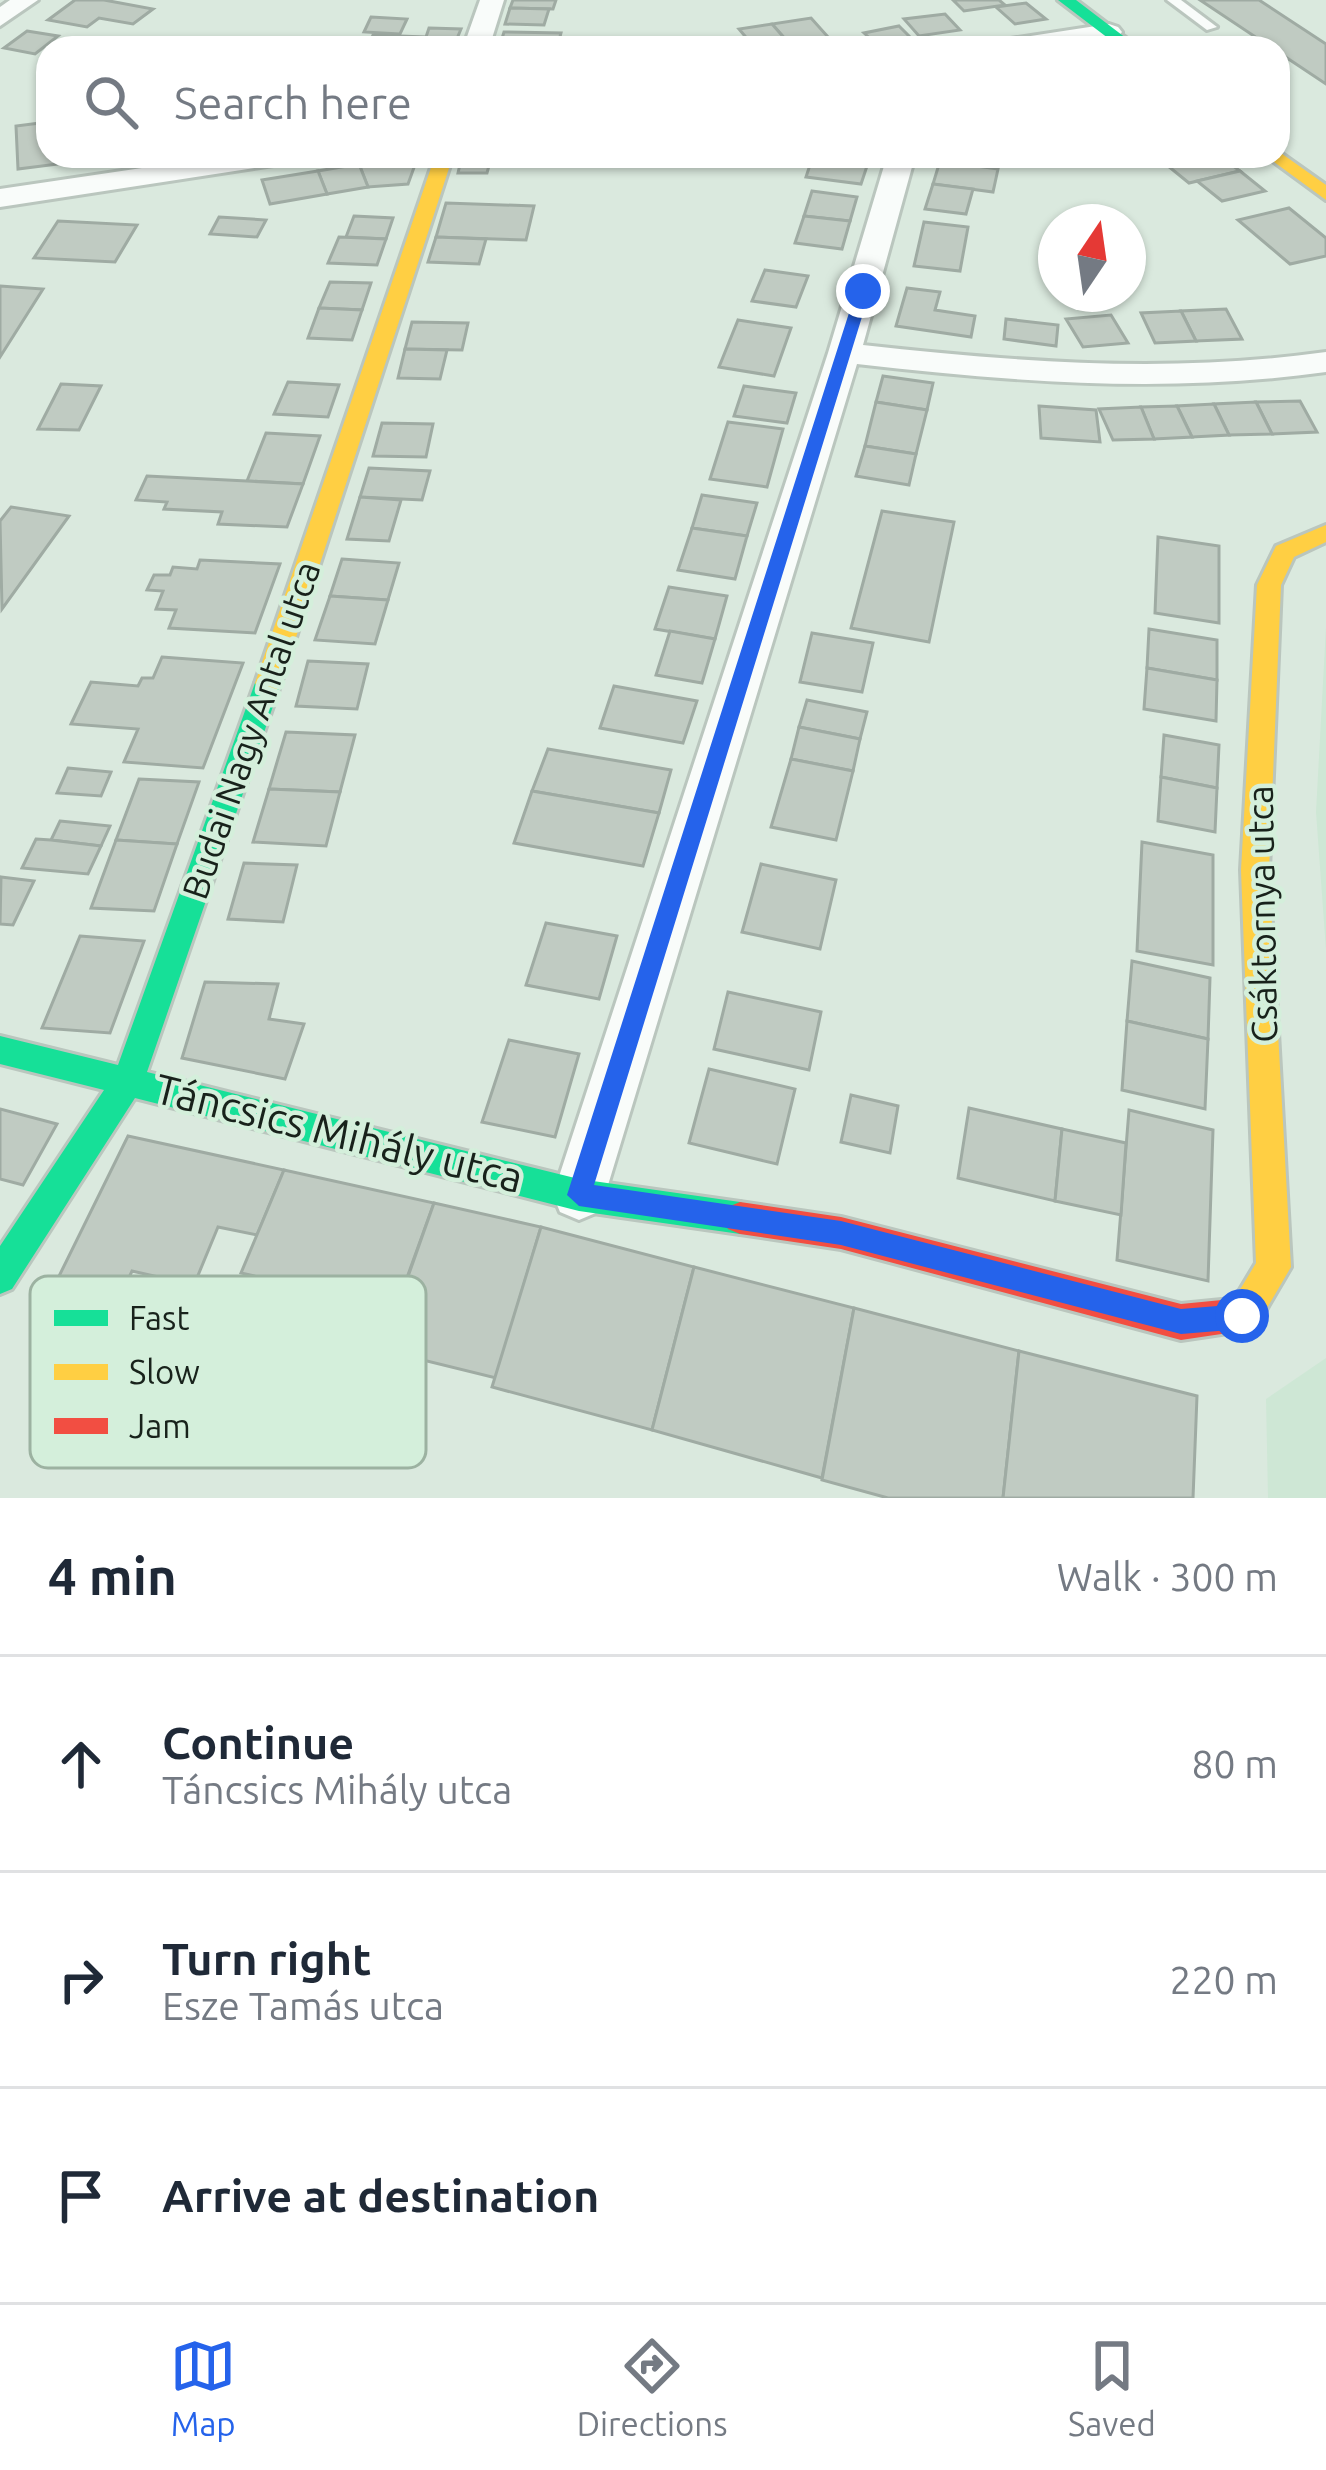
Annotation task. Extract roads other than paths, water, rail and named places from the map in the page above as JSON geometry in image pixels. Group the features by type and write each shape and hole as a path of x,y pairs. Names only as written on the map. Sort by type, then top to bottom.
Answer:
{"street":[{"path":"0,19 26,0"},
{"path":"480,36 492,0"},
{"path":"1066,0 1115,36"},
{"path":"1290,167 1326,194"},
{"path":"0,198 200,168"},
{"name":"Budai Nagy Antal utca","path":"0,1277 130,1079 256,720 440,168"},
{"path":"579,1195 844,353 898,168"},
{"path":"844,353 1049,376 1170,377 1326,362"},
{"name":"Csáktornya utca","path":"1242,1316 1274,1267 1255,870 1269,584 1284,552 1326,533"},
{"name":"Táncsics Mihály utca","path":"0,1050 579,1195 841,1233 1181,1322 1242,1316"}],"lane":[{"path":"1173,0 1211,27"}]}
